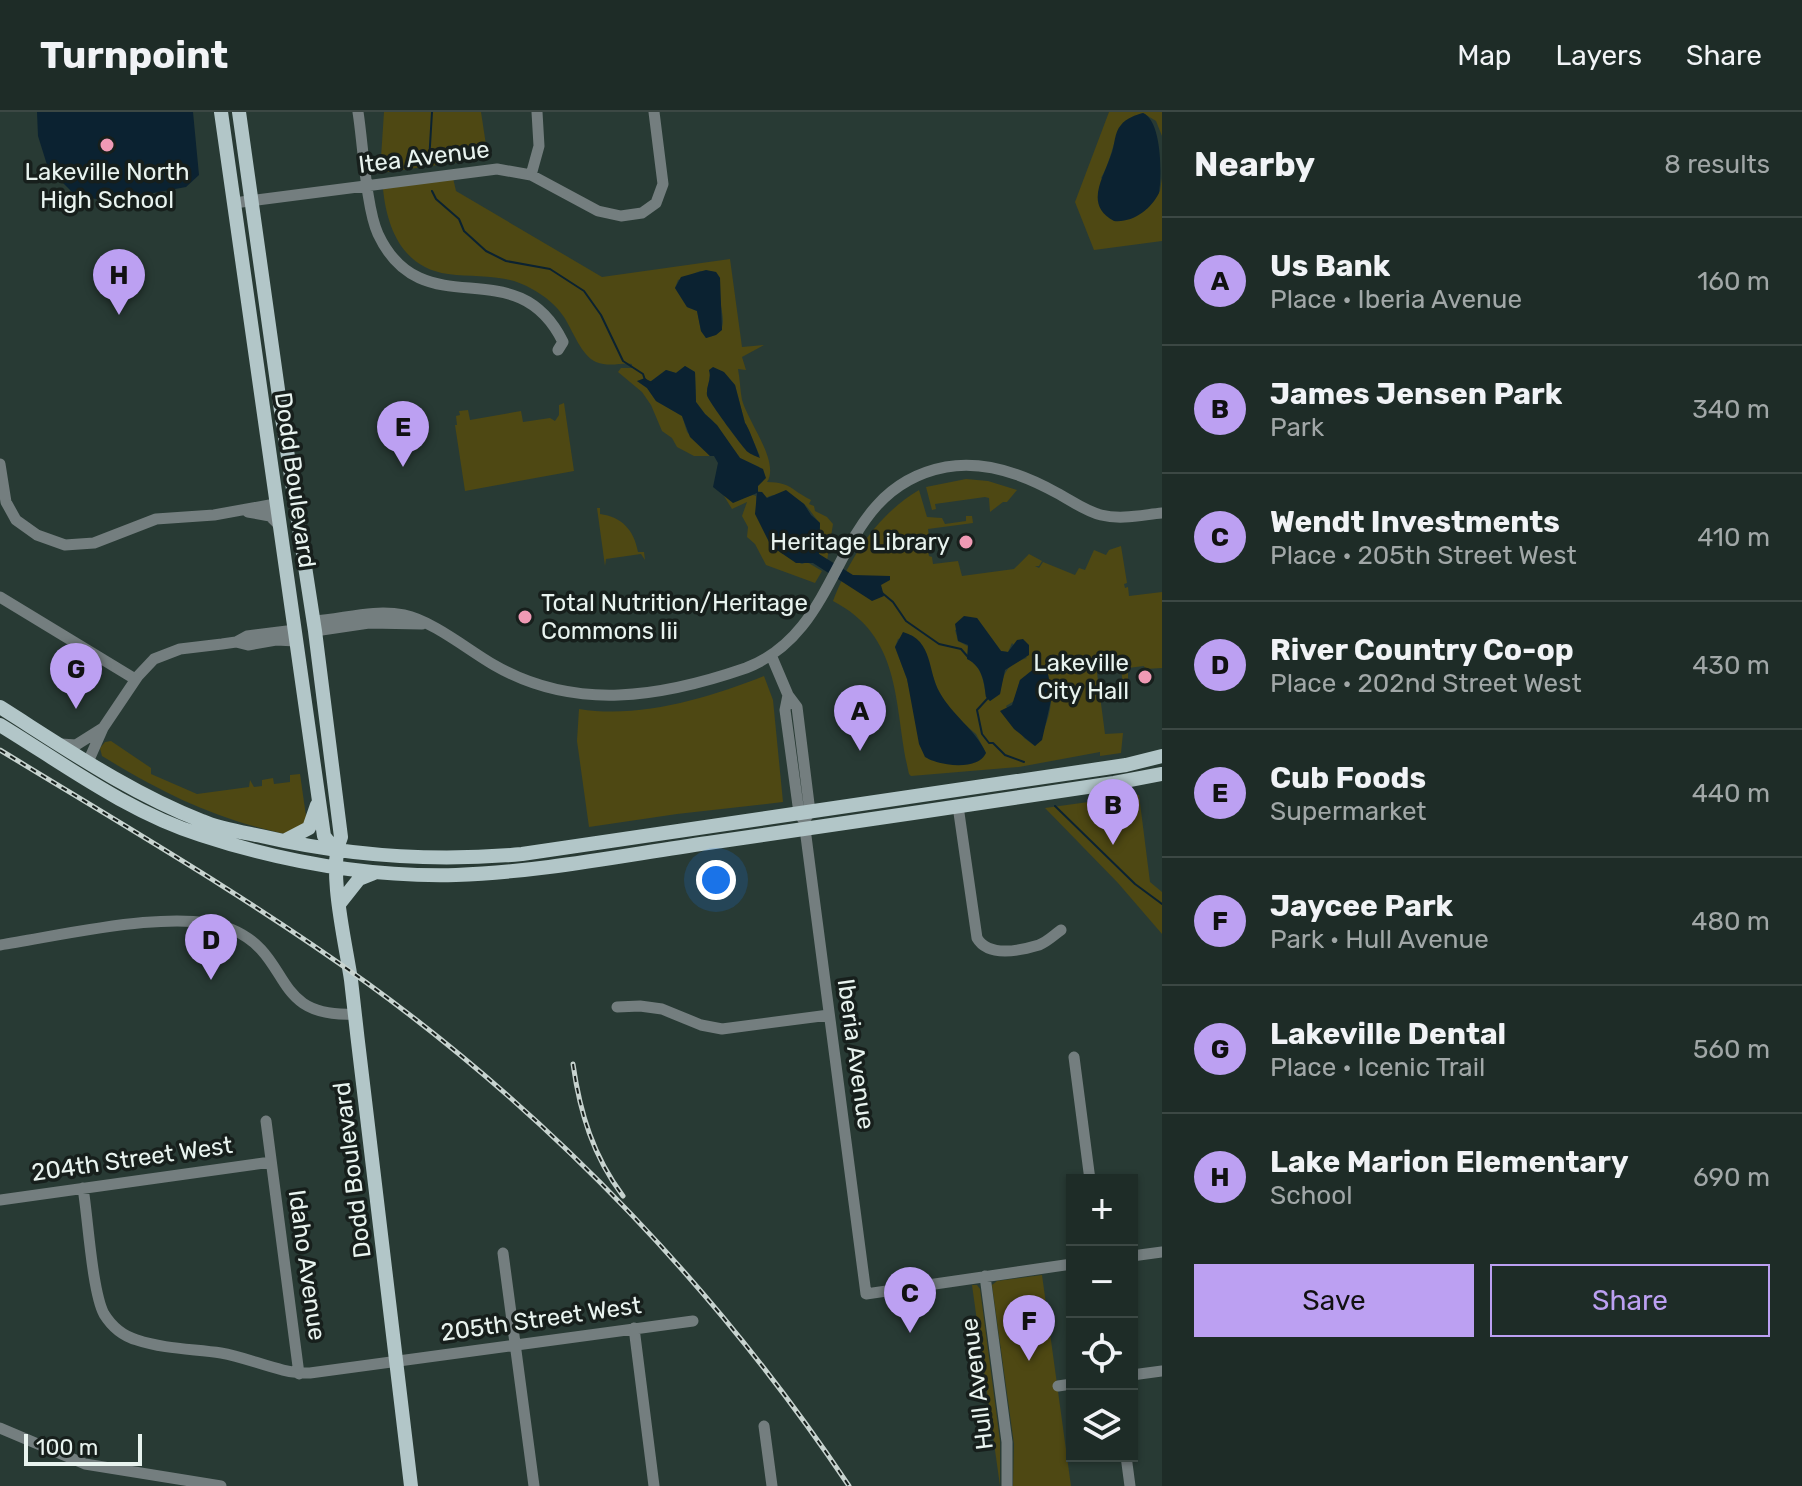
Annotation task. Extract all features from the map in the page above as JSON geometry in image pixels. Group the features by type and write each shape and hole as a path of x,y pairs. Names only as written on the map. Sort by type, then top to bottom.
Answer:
{"main road":[{"name":"Dodd Boulevard","path":"221,112 324,836 335,850"},
{"name":"Dodd Boulevard","path":"239,112 324,696 341,837 335,850 340,903 411,1486"},
{"path":"275,504 288,509 301,532"},
{"path":"283,554 293,574 305,619 309,627 314,626"},
{"path":"296,636 303,640 311,671 324,696"},
{"path":"0,707 134,789 205,823 282,841 399,857 487,857 804,819 958,806 1162,774"},
{"path":"0,725 140,809 198,835 240,848 337,868 455,875 520,870 1162,756"},
{"path":"45,753 71,765 88,762"},
{"path":"282,841 296,837 309,828 315,815 318,793"},
{"path":"340,903 359,879 379,872"}],"street":[{"path":"358,112 379,236 392,256 407,271 439,286 497,289 521,297 549,320 560,346"},
{"path":"531,175 539,146 537,112"},
{"name":"Itea Avenue","path":"234,203 490,168 531,175 598,211 621,216 642,213 656,203 663,184 654,112"},
{"path":"0,464 5,496 13,516 30,531 60,544 94,543 156,519 243,511 275,504"},
{"path":"314,626 423,624 520,678 563,692 594,697 628,696 670,690 746,668 771,655 804,626 862,523 889,493 917,476 950,467 978,466 1011,473 1101,515 1125,517 1162,513"},
{"path":"243,511 270,516 279,525"},
{"path":"0,597 135,679"},
{"path":"88,762 103,728 135,679 154,659 167,653 236,642 247,636 296,636"},
{"name":"Iberia Avenue","path":"771,655 788,695 785,710 804,819 866,1294 985,1276"},
{"path":"58,743 76,745 103,728"},
{"path":"958,806 977,938 982,948 994,951 1041,945 1061,930"},
{"path":"0,945 144,923 208,923 233,930 256,945 267,956 295,999 304,1006 329,1014 354,1014"},
{"path":"617,1007 662,1009 701,1025 722,1029 829,1015"},
{"path":"1074,1057 1089,1174"},
{"name":"Idaho Avenue","path":"266,1121 299,1374"},
{"name":"204th Street West","path":"0,1200 271,1162"},
{"path":"83,1188 100,1304 114,1326 144,1342 237,1356 299,1374"},
{"path":"1138,1255 1162,1252"},
{"path":"503,1253 534,1486"},
{"path":"985,1276 1066,1265"},
{"name":"Hull Avenue","path":"985,1276 1007,1442 1007,1486"},
{"name":"205th Street West","path":"299,1374 693,1321"},
{"path":"634,1328 654,1486"},
{"path":"1138,1374 1162,1371"},
{"path":"1058,1386 1066,1385"},
{"path":"764,1426 772,1486"},
{"path":"0,1428 85,1464 221,1486"},
{"path":"1127,1462 1130,1486"}],"shaded area":[{"path":"384,112 481,112 488,158 380,173"},
{"path":"1109,112 1162,112 1162,136 1156,121 1143,113 1125,124 1119,131 1101,178 1147,209 1160,191 1162,178 1162,241 1094,250 1075,202"},
{"path":"453,178 456,191 602,277 730,259 742,347 764,345 742,357 746,370 738,369 742,400 770,464 767,482 787,485 811,500 809,504 814,506 815,511 833,524 827,561 819,554 820,523 805,505 785,495 766,498 757,491 759,467 740,458 696,402 695,372 685,366 676,373 666,370 650,382 637,381 647,388 656,401 682,416 687,432 710,456 694,456 677,447 672,438 662,431 642,392 618,372 621,368 632,368 632,364 605,364 591,359 561,313 541,295 512,280 448,274 419,264 393,232 383,189","holes":["700,271 716,272 720,278 722,328 714,336 706,338 701,331 697,311 687,307 675,288 678,280","709,370 722,371 735,385 745,423 760,456 745,449 707,395"]},
{"path":"564,403 574,471 465,491 455,425 459,411 468,410 470,420 521,411 523,422 550,418 555,421 559,415 559,405"},
{"path":"966,479 988,481 1017,490 1007,502 990,512 989,498 985,497 935,504 936,509 932,510 926,487"},
{"path":"919,490 927,517 942,518 945,524 966,521 966,516 972,516 973,523 928,529 929,537 926,538 933,564 958,561 962,576 1014,569 1029,554 1042,561 1035,566 1039,568 1043,562 1075,575 1079,568 1085,570 1094,550 1106,555 1109,550 1121,546 1127,583 1124,584 1125,588 1128,587 1129,596 1162,592 1162,668 1128,668 1128,689 1124,690 1121,670 1115,670 1111,665 1103,666 1097,673 1105,734 1123,733 1121,753 1100,756 1100,752 1019,767 909,774 897,699 884,654 873,634 856,616 833,601 848,568 867,538 904,500","holes":["977,618 1001,651 1008,652 1012,643 1027,658 1010,667 1004,675 1000,694 990,701 979,671 968,659 969,647 958,641 955,630","911,635 920,642 939,693 957,718 976,734 986,753 914,708 895,647 898,639","1035,668 1046,672 1049,681 1050,710 1035,746 1024,738 1006,706 1014,701 1020,680"]},
{"path":"724,496 743,498 756,496 763,529 775,546 791,559 802,564 807,562 822,571 815,583 766,565 755,544 747,537 748,527 742,516 747,502 732,509"},
{"path":"597,508 600,508 600,514 615,518 626,526 638,552 644,552 645,560 641,554 606,559 605,566"},
{"path":"764,676 773,700 783,802 589,827 577,741 579,709 650,709 697,699"},
{"path":"111,741 151,768 151,774 197,794 249,787 250,780 254,787 262,786 262,780 273,778 274,784 290,782 290,775 300,774 307,823 290,835 263,829 192,804 102,756 100,748"},
{"path":"1139,795 1150,882 1162,892 1162,934 1118,883 1045,808"},
{"path":"1042,1275 1071,1486 1013,1486 1014,1444 992,1285 997,1281"},
{"path":"972,1285 980,1289 1000,1441 1000,1486"}],"water":[{"name":"Lakeville North High School","path":"37,112 193,112 199,175 186,187 110,201 76,196 48,168 38,136"},
{"path":"1143,113 1154,126 1157,137 1159,193 1141,214 1128,220 1114,221 1100,207 1098,191 1119,128 1128,119"},
{"path":"706,270 716,272 720,278 722,330 706,338 701,331 697,311 687,307 675,288 681,277"},
{"path":"685,366 695,372 696,402 705,414 717,425 740,458 763,469 766,478 758,486 758,492 767,498 786,490 804,504 820,523 819,554 853,575 890,576 890,580 881,585 884,596 872,601 813,563 796,563 771,546 755,514 757,493 733,503 713,487 718,463 714,456 710,456 690,437 682,416 656,401 647,388 637,381 645,378 650,382 666,370 676,373"},
{"path":"713,367 724,372 735,385 745,423 760,458 745,449 707,395 709,370"},
{"path":"964,616 977,618 1001,651 1008,652 1017,640 1023,639 1029,645 1029,655 1005,670 1000,694 990,701 986,697 980,671 967,659 968,645 958,641 955,624"},
{"path":"903,632 913,636 925,649 940,693 981,744 986,753 982,759 958,765 939,763 925,757 919,744 907,679 895,647"},
{"path":"1035,668 1047,668 1052,696 1042,740 1035,746 1014,729 1000,711 1012,705 1020,680"}],"waterway":[{"path":"429,162 432,112"},
{"path":"432,191 436,199 459,219 464,231 486,251 506,261 550,269 584,291 601,315 623,361 652,383"},
{"path":"881,592 893,602 906,621 939,644 961,649 968,657"},
{"path":"988,698 977,710 982,734 1005,755 1024,762"},
{"path":"1055,806 1135,884 1162,904"}],"railway":[{"path":"0,750 277,921 367,983 503,1092 568,1151 689,1278 746,1345 849,1486"},
{"path":"573,1064 589,1133 623,1196"}],"place":[{"name":"Lakeville North High School","path":"107,145"},
{"name":"Lake Marion Elementary","path":"119,315"},
{"name":"Cub Foods","path":"403,467"},
{"name":"Heritage Library","path":"966,542"},
{"name":"Total Nutrition/Heritage Commons Iii","path":"525,617"},
{"name":"Lakeville City Hall","path":"1145,677"},
{"name":"Lakeville Dental","path":"76,709"},
{"name":"Us Bank","path":"860,751"},
{"name":"James Jensen Park","path":"1113,845"},
{"name":"River Country Co-op","path":"211,980"},
{"name":"Wendt Investments","path":"910,1333"},
{"name":"Jaycee Park","path":"1029,1361"}]}
